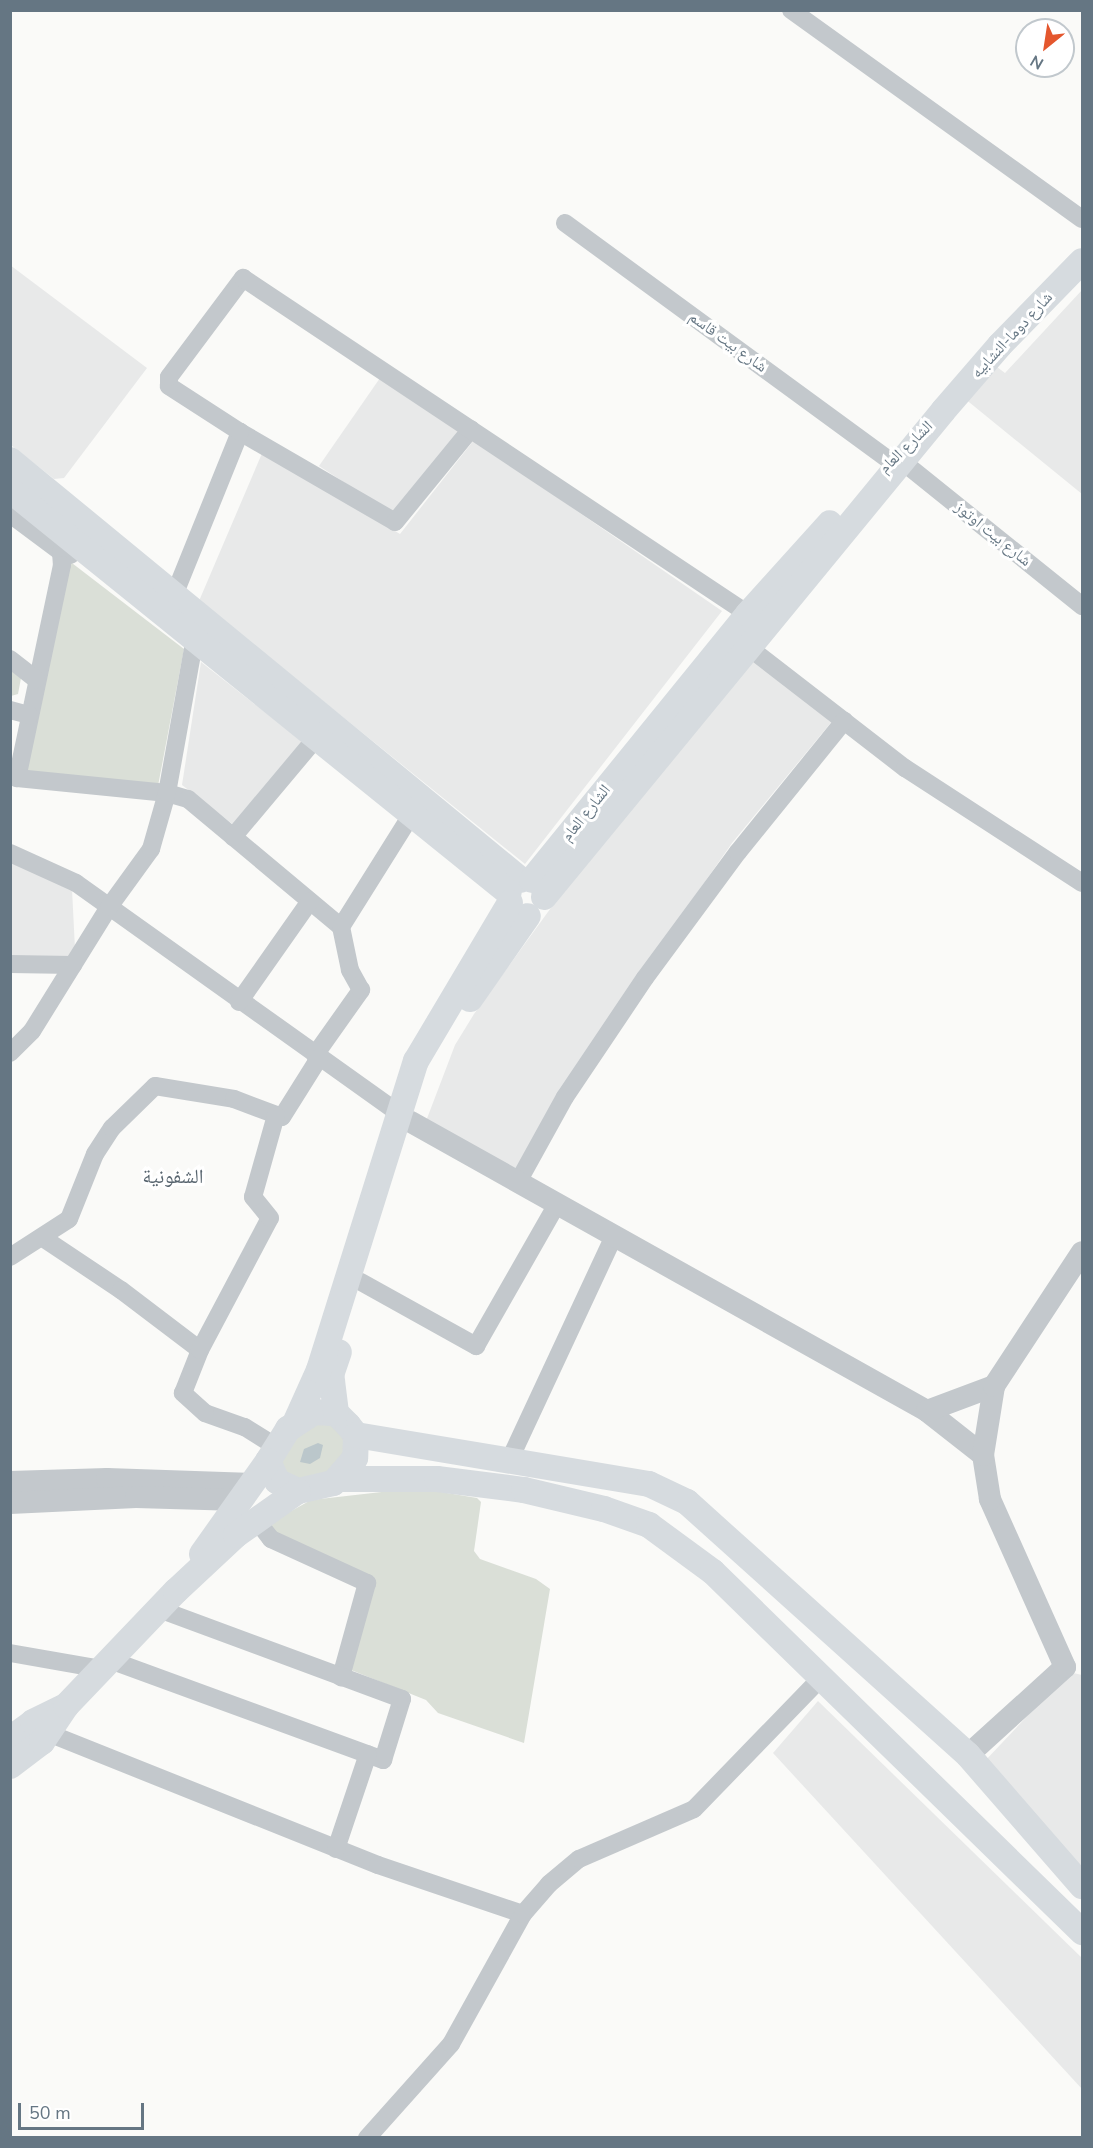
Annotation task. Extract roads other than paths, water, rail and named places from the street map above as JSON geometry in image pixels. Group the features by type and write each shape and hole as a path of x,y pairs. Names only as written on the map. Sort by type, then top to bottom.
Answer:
{"main road":[{"name":"شارع دوما-النشابيه","path":"943,411 1000,345 1083,261"},
{"name":"الشارع العام","path":"524,895 748,614 897,462 943,411"},
{"path":"10,460 175,593 524,895"},
{"name":"الشارع العام","path":"524,895 747,646 897,462"},
{"path":"10,490 106,565 412,814 524,895"},
{"path":"167,1600 296,1421 319,1370 405,1118 437,1053 524,895"},
{"path":"405,1118 361,1282 331,1376 336,1413 356,1435 649,1484 687,1503 968,1755 1083,1886"},
{"path":"296,1421 314,1412 336,1413"},
{"path":"340,1479 355,1458 356,1435"},
{"path":"271,1453 277,1481 298,1491 312,1490 340,1479 437,1479 524,1490 604,1509 649,1525 713,1572 820,1679 1083,1932"},
{"path":"10,1766 48,1733 66,1706 167,1600 256,1521 298,1491"},
{"path":"10,1739 33,1722 66,1706"}],"street":[{"path":"791,10 1083,219"},
{"name":"شارع بيت قاسم","path":"565,223 897,462"},
{"path":"471,429 395,522 240,432 169,386 169,377 192,343 243,278 471,429 748,614"},
{"path":"175,593 240,432"},
{"name":"شارع بيت اوتوز","path":"897,462 1083,606"},
{"path":"10,514 61,552 106,565"},
{"path":"10,1257 43,1238 69,1219 95,1154 112,1128 154,1086 234,1099 282,1117 317,1057 361,990 350,970 341,927 188,799 167,793 17,778 36,679 62,565 61,552"},
{"path":"10,1053 32,1031 109,906 151,849 167,793 195,637"},
{"path":"747,646 904,768 1083,883"},
{"path":"10,659 36,679"},
{"path":"10,710 29,715"},
{"path":"518,1182 565,1097 645,978 738,852 844,721"},
{"path":"234,837 317,737"},
{"path":"341,927 412,814"},
{"path":"10,853 76,882 239,1002 405,1118 927,1412 983,1455"},
{"path":"239,1002 310,902"},
{"path":"10,964 73,965"},
{"path":"271,1453 244,1427 205,1413 183,1393 200,1350 270,1218 253,1197 276,1115"},
{"path":"361,1282 476,1346 557,1204"},
{"path":"510,1459 614,1236"},
{"path":"43,1238 121,1290 200,1350"},
{"path":"968,1755 1074,1661 990,1499 983,1455 994,1386 1083,1252"},
{"path":"927,1412 994,1386"},
{"path":"10,1482 107,1479 246,1492"},
{"path":"10,1503 246,1492"},
{"path":"256,1521 271,1539 367,1583 341,1677"},
{"path":"10,1653 106,1664 383,1760 402,1699 341,1677 167,1600"},
{"path":"367,2138 451,2044 523,1914 549,1884 579,1859 694,1809 820,1679"},
{"path":"48,1733 336,1849 523,1914"},
{"path":"336,1849 368,1754"}],"district":[{"name":"الشفونية","path":"173,1176"}]}
